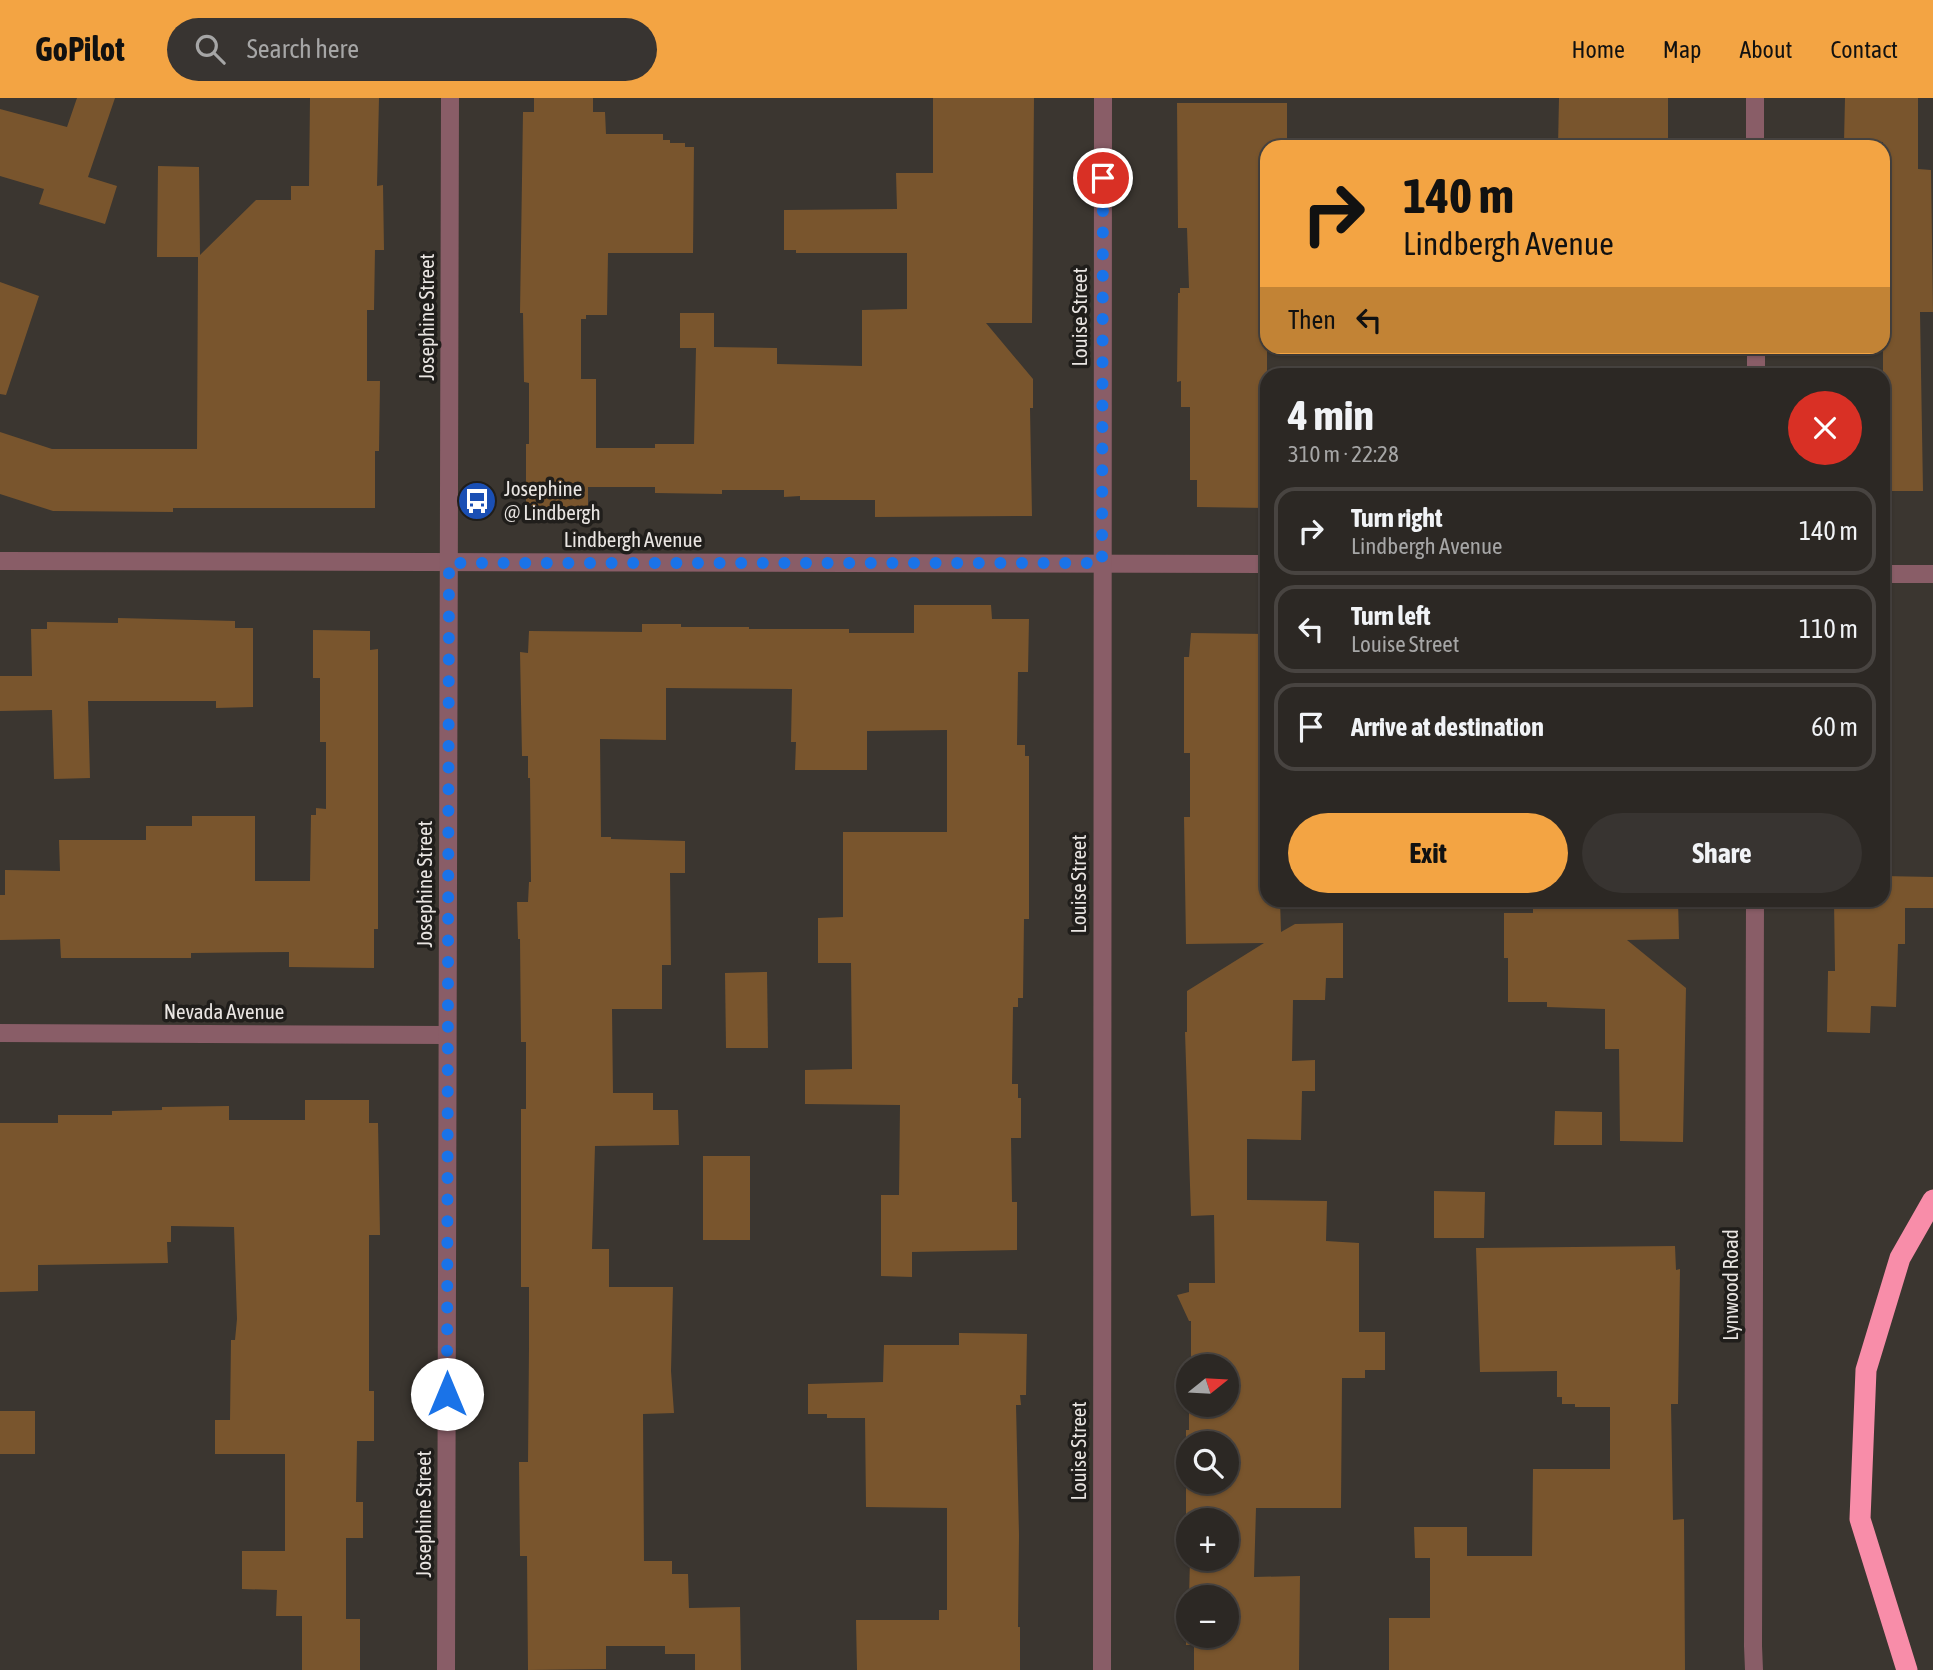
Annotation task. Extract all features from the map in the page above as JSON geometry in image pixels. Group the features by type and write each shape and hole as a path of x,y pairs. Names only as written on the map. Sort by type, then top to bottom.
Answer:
{"highway":[{"path":"1907,1670 1860,1520 1866,1370 1899,1258 1933,1200"}],"street":[{"name":"Josephine Street","path":"446,1670 450,98"},
{"name":"Louise Street","path":"1102,1670 1103,98"},
{"path":"1755,98 1755,140"},
{"name":"Lindbergh Avenue","path":"0,561 1260,564"},
{"path":"1890,574 1933,574"},
{"name":"Lynwood Road","path":"1754,1670 1755,907"},
{"name":"Nevada Avenue","path":"0,1033 447,1035"}],"building":[{"path":"77,98 115,98 88,177 117,186 105,224 39,204 44,189 0,176 0,109 67,127"},
{"path":"310,98 379,98 377,186 383,185 384,250 375,250 374,310 367,310 367,381 380,381 379,451 375,451 375,508 173,508 173,512 53,511 0,494 0,432 52,449 197,449 198,257 157,257 158,166 199,167 200,255 256,200 291,200 291,186 309,186"},
{"path":"534,98 593,98 593,112 605,112 606,134 663,134 663,140 670,140 670,143 685,143 685,147 694,147 693,253 608,253 607,315 586,315 586,319 581,319 581,379 596,379 596,448 655,448 655,444 694,444 696,348 680,348 680,313 714,313 714,347 777,348 777,364 862,366 862,310 907,309 907,253 796,253 796,250 784,250 784,210 897,209 896,173 933,173 933,98 1034,98 1032,323 986,323 1033,379 1033,408 1030,408 1032,516 875,517 875,500 800,500 800,496 784,497 784,490 722,490 722,494 655,493 655,487 588,487 588,508 526,507 529,383 524,382 523,313 520,313 523,112 534,112"},
{"path":"1559,98 1668,98 1668,140 1558,140"},
{"path":"1845,98 1918,98 1918,169 1931,170 1933,312 1920,312 1923,491 1890,491 1890,368 1883,368 1883,354 1890,354 1890,140 1844,140"},
{"path":"1177,103 1287,103 1287,140 1260,140 1260,354 1267,354 1267,368 1260,368 1260,508 1197,507 1197,480 1190,480 1190,407 1181,407 1181,381 1177,382 1178,293 1180,288 1189,288 1187,228 1178,228"},
{"path":"0,282 39,296 6,395 0,394"},
{"path":"914,605 991,605 992,619 1029,619 1028,672 1018,672 1017,745 1025,745 1025,756 1029,756 1029,919 1024,919 1023,998 1018,998 1018,1007 1013,1007 1012,1084 1018,1084 1018,1098 1021,1098 1021,1138 1011,1138 1012,1202 1017,1202 1017,1250 912,1252 912,1277 881,1276 881,1195 899,1195 900,1105 805,1104 805,1070 852,1069 851,963 818,963 818,918 843,917 843,832 947,832 947,730 867,731 867,770 795,770 796,742 791,742 792,689 666,688 666,740 600,739 601,837 685,841 685,873 670,873 671,965 662,965 662,1009 612,1009 613,1093 653,1093 653,1110 678,1110 679,1145 595,1146 592,1249 609,1249 609,1287 673,1287 671,1371 674,1413 643,1414 644,1561 672,1561 672,1574 688,1574 689,1608 740,1607 741,1670 695,1670 695,1654 665,1654 665,1646 606,1646 606,1669 528,1670 527,1556 520,1556 519,1462 528,1462 529,1287 521,1287 521,1109 526,1109 526,1042 521,1042 517,902 528,902 531,882 530,778 528,756 522,756 520,652 528,653 529,631 642,632 642,624 749,629 849,629 849,633 914,633"},
{"path":"118,618 235,621 235,628 253,628 253,707 216,708 216,701 88,701 90,778 54,779 52,710 0,711 0,676 32,676 31,629 47,629 47,622 118,623"},
{"path":"313,630 370,631 370,650 378,649 378,929 374,929 374,968 289,967 289,952 191,953 191,958 61,958 60,939 0,940 0,895 5,895 5,870 60,871 59,840 146,840 146,826 192,826 192,816 255,816 255,881 310,881 311,815 316,815 316,808 326,809 326,742 320,742 320,678 313,678"},
{"path":"1191,633 1260,634 1260,907 1280,907 1281,932 1295,924 1343,923 1343,978 1326,978 1325,1000 1293,1000 1292,1061 1315,1060 1315,1091 1302,1091 1301,1140 1247,1139 1247,1200 1327,1201 1326,1241 1359,1243 1359,1332 1385,1332 1385,1370 1365,1370 1365,1378 1342,1378 1341,1508 1256,1508 1254,1577 1300,1576 1299,1670 1194,1670 1194,1648 1239,1648 1239,1585 1189,1585 1190,1571 1239,1571 1239,1508 1186,1508 1186,1494 1239,1494 1239,1431 1186,1430 1189,1430 1189,1418 1239,1418 1239,1354 1191,1354 1191,1321 1177,1295 1189,1292 1189,1283 1215,1283 1214,1215 1191,1216 1185,1032 1187,991 1264,943 1186,944 1184,817 1190,817 1190,753 1184,753 1184,657 1189,657"},
{"path":"1890,876 1933,877 1933,908 1905,908 1905,944 1898,944 1896,1007 1871,1006 1870,1033 1827,1032 1828,971 1835,971 1834,907 1890,907"},
{"path":"1533,907 1678,907 1679,939 1627,940 1686,988 1683,1142 1620,1141 1619,1049 1605,1049 1605,1009 1547,1007 1547,1002 1508,1002 1504,913 1533,913"},
{"path":"767,972 768,1048 726,1048 725,973"},
{"path":"305,1100 369,1100 369,1123 378,1123 380,1235 369,1235 369,1391 374,1391 374,1441 357,1441 356,1502 363,1502 363,1538 346,1538 346,1619 360,1619 360,1670 302,1670 302,1616 276,1616 277,1590 242,1589 242,1551 285,1551 285,1454 215,1454 215,1420 230,1420 231,1340 235,1340 237,1319 234,1227 171,1226 171,1242 167,1242 168,1263 38,1265 38,1291 0,1292 0,1123 58,1123 58,1115 112,1115 112,1111 162,1110 162,1107 229,1106 229,1120 305,1120"},
{"path":"1555,1111 1602,1112 1602,1145 1554,1145"},
{"path":"703,1156 750,1156 750,1240 703,1240"},
{"path":"1434,1191 1485,1192 1484,1238 1434,1238"},
{"path":"1675,1246 1676,1270 1680,1269 1678,1404 1671,1404 1673,1520 1684,1519 1685,1670 1389,1670 1389,1618 1430,1618 1430,1558 1415,1558 1414,1527 1467,1527 1467,1556 1532,1556 1533,1469 1610,1469 1610,1407 1575,1407 1575,1404 1562,1404 1562,1397 1557,1397 1557,1371 1480,1372 1476,1248"},
{"path":"959,1333 1027,1334 1026,1395 1020,1395 1021,1405 1016,1405 1020,1670 857,1670 856,1620 939,1620 939,1610 947,1610 947,1508 866,1507 865,1418 827,1418 827,1414 808,1414 808,1384 883,1382 884,1345 959,1345"},
{"path":"0,1411 35,1411 35,1454 0,1454"}],"place":[{"name":"Josephine @ Lindbergh","path":"477,501"}],"route":[{"path":"447,1394 449,563 1102,563 1103,178"}]}
